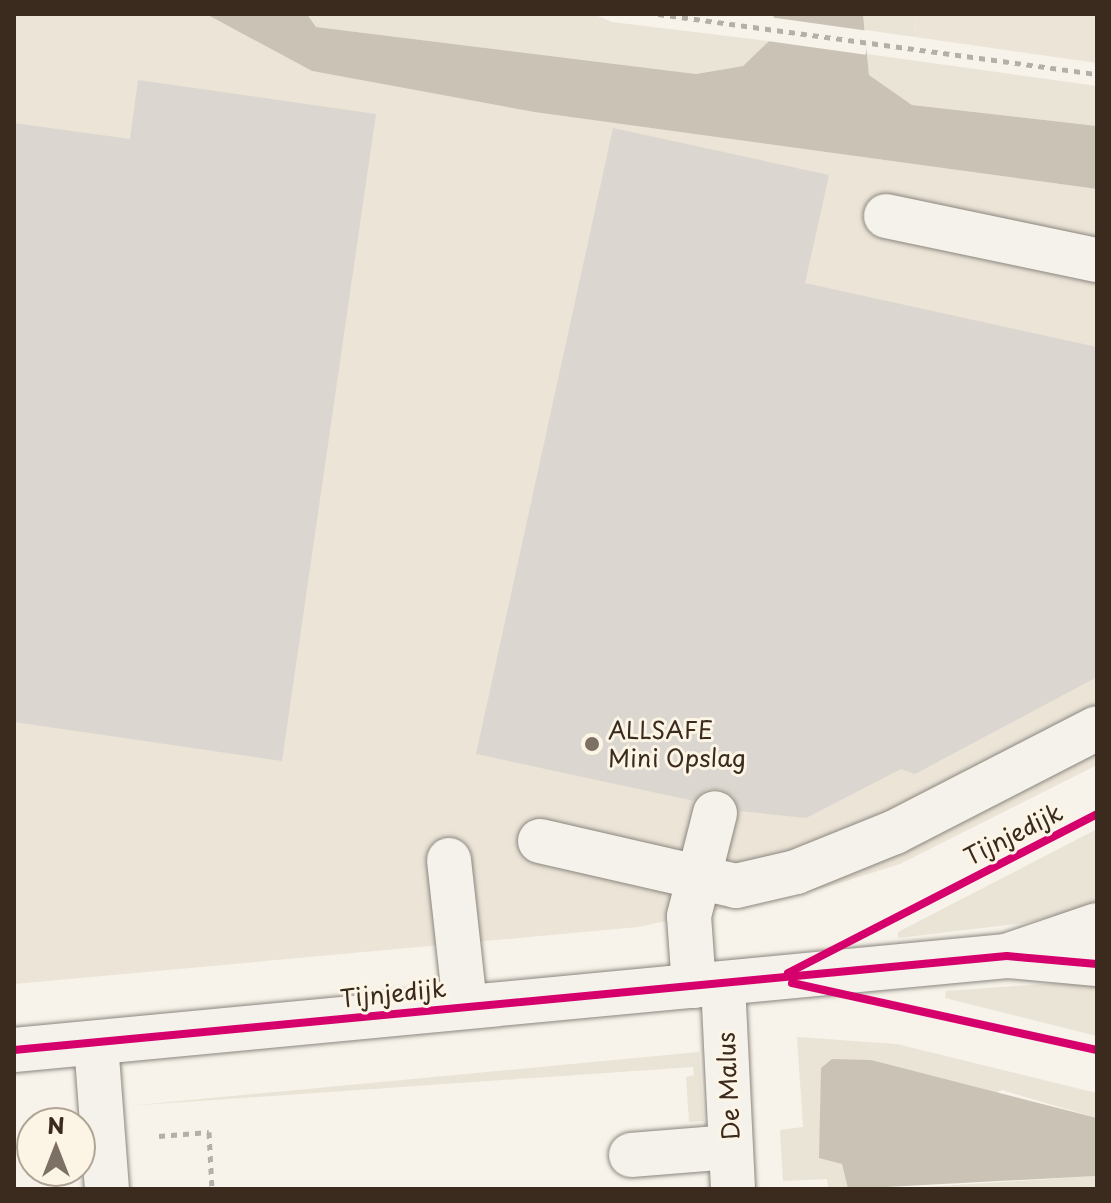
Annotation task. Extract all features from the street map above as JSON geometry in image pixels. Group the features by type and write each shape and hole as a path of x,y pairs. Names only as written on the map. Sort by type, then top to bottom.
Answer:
{"street":[{"path":"886,216 1097,260"},
{"path":"540,841 736,886 796,872 895,832 1097,728"},
{"name":"De Malus","path":"715,813 689,916 708,985 732,1168"},
{"path":"449,860 465,1005"},
{"name":"Tijnjedijk","path":"1007,956 1097,925"},
{"name":"Tijnjedijk","path":"14,1050 1007,956 1097,964"},
{"path":"96,1043 107,1189"},
{"path":"631,1155 732,1168"}],"path":[{"path":"658,14 1097,74"},
{"path":"104,1140 209,1132 212,1189"}],"shaded area":[{"path":"14,14 206,14 312,71 534,112 1097,189 1097,765 900,864 827,887 638,927 14,984"},
{"path":"206,14 307,14 316,27 696,74 743,66 769,41 774,14 863,14 869,75 912,105 1097,126 1097,189 534,112 312,71"},
{"path":"307,14 593,14 612,22 769,41 743,66 696,74 316,27"},
{"path":"863,14 914,14 915,37 865,30"},
{"path":"914,14 1097,14 1097,63 915,37"},
{"path":"867,54 1097,86 1097,126 912,105 869,75"},
{"path":"1097,829 1097,906 1025,923 898,938 898,932"},
{"path":"1097,980 1097,1036 945,998 946,991"},
{"path":"797,1037 897,1044 1097,1093 1097,1118 1002,1090 842,1164 848,1189 828,1189 827,1179 783,1181 780,1130 803,1127"},
{"path":"699,1052 704,1121 689,1122 686,1077 694,1075 693,1067 127,1106"},
{"path":"832,1059 871,1060 1097,1118 1097,1180 1096,1176 848,1189 842,1164 819,1158 821,1068"},
{"path":"1096,1176 1097,1189 894,1189"}],"pier":[{"path":"769,17 869,31 866,55 766,41"}],"building":[{"path":"138,80 376,114 282,761 14,722 14,123 130,139"},
{"path":"613,128 829,175 805,283 1097,347 1097,677 915,774 901,769 806,818 739,811 733,796 720,789 707,789 694,801 476,754"}],"cycle path":[{"path":"788,973 1097,814"},
{"path":"14,1050 1007,956 1097,964"},
{"path":"792,983 1097,1050"}],"place":[{"name":"ALLSAFE Mini Opslag","path":"592,744"}]}
